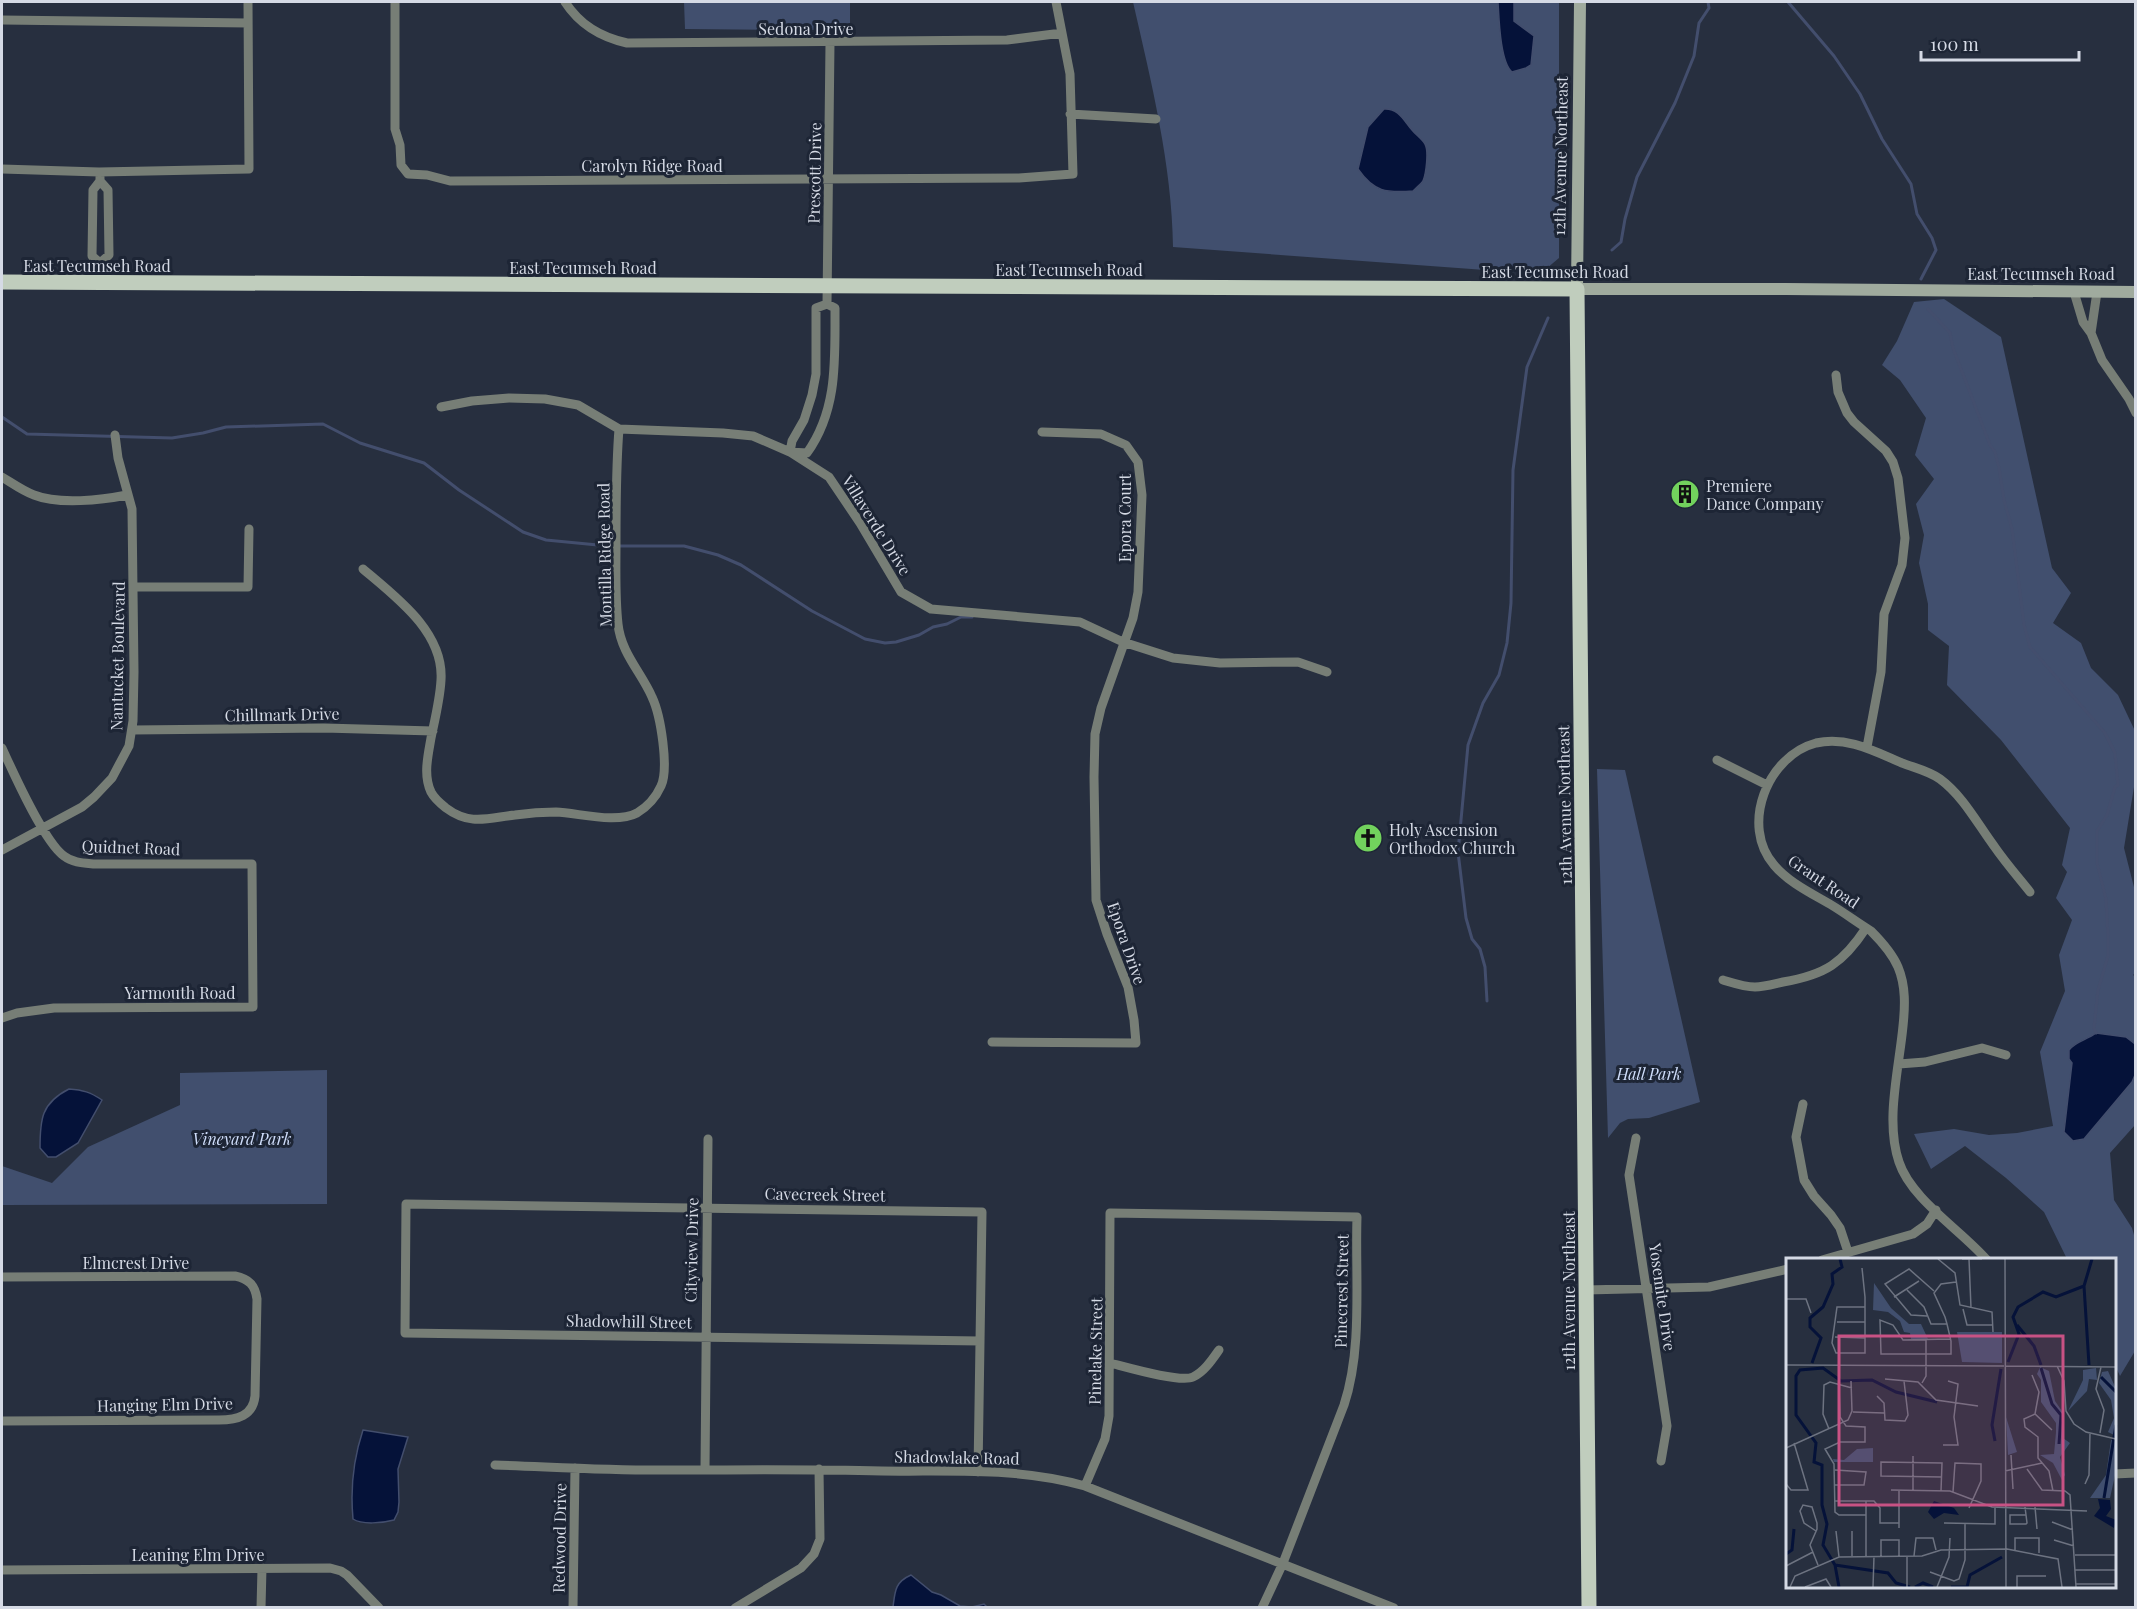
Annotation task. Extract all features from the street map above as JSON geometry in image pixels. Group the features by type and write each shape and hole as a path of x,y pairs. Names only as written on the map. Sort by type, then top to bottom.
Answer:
{"main road":[{"name":"East Tecumseh Road","path":"2,282 1577,290"},
{"name":"12th Avenue Northeast","path":"1577,290 1589,1608"}],"street":[{"path":"2,169 100,176 249,169 248,2"},
{"name":"Carolyn Ridge Road","path":"395,2 395,129 400,145 401,165 408,174 427,175 450,181 1019,178 1073,174 1070,114"},
{"name":"Sedona Drive","path":"565,2 575,17 591,30 609,39 627,43 1007,40 1062,33"},
{"path":"1056,2 1070,74 1070,114 1156,119"},
{"name":"12th Avenue Northeast","path":"1577,290 1580,2"},
{"path":"2,20 248,23"},
{"name":"Prescott Drive","path":"827,304 830,43"},
{"path":"100,176 93,190 92,256 100,262"},
{"path":"100,176 108,190 109,255 100,262"},
{"path":"100,262 100,283"},
{"name":"East Tecumseh Road","path":"1577,290 2136,292"},
{"path":"2074,292 2083,322 2091,333 2102,360 2136,413"},
{"path":"2091,333 2097,292"},
{"path":"827,304 835,308 836,314 835,381 831,399 816,440 807,453 790,452 792,441 804,420 816,374 816,308 827,304"},
{"path":"1836,375 1838,392 1847,413 1887,452 1893,462 1898,478 1905,538 1902,565 1884,614 1881,672 1867,747"},
{"name":"Villaverde Drive","path":"441,407 472,401 509,398 545,399 578,405 619,429 715,432 753,436 790,452 829,477 860,523 901,592 931,609 1080,622 1123,642 1173,658 1220,663 1298,662 1327,672"},
{"name":"Montilla Ridge Road","path":"363,569 400,601 434,643 440,659 441,680 426,775 431,793 443,806 458,817 476,821 556,812 609,818 635,814 651,802 662,784 664,756 661,728 653,699 626,654 618,627 616,465 619,429"},
{"name":"Epora Court","path":"1042,432 1101,434 1126,445 1138,462 1142,495 1138,592 1133,618 1123,642"},
{"name":"Nantucket Boulevard","path":"2,850 82,807 94,797 119,768 132,730 134,672 132,508 118,458 115,435"},
{"path":"2,480 43,498 105,500 127,495"},
{"path":"133,586 248,587 249,529"},
{"name":"Epora Drive","path":"992,1042 1136,1043 1128,987 1096,900 1095,876 1095,734 1101,708 1123,642"},
{"name":"Chillmark Drive","path":"132,730 324,728 432,731"},
{"name":"Grant Road","path":"1985,1258 1923,1199 1906,1178 1896,1150 1892,1131 1905,1003 1901,974 1892,955 1882,942 1866,928 1793,882 1768,857 1761,839 1759,819 1767,785 1774,773 1789,758 1815,744 1850,742 1867,747 1928,772 1947,785 1963,801 2030,892"},
{"name":"Quidnet Road","path":"2,748 42,828 51,843 64,856 80,863 252,864"},
{"path":"1717,760 1767,785"},
{"name":"Yarmouth Road","path":"2,1018 17,1013 54,1008 253,1007 252,864"},
{"path":"1723,981 1754,987 1809,978 1825,971 1842,959 1853,948 1866,928"},
{"path":"1899,1064 1925,1062 1982,1048 2006,1055"},
{"path":"1803,1104 1796,1137 1804,1180 1840,1228 1848,1252"},
{"name":"Yosemite Drive","path":"1636,1138 1629,1174 1667,1426 1661,1461"},
{"name":"Cityview Drive","path":"705,1469 708,1139"},
{"name":"Cavecreek Street","path":"406,1204 982,1212 978,1472"},
{"name":"Shadowhill Street","path":"406,1204 405,1333 980,1341"},
{"path":"1828,1258 1913,1234 1927,1224 1936,1210"},
{"name":"Pinelake Street","path":"1085,1486 1107,1429 1110,1363 1110,1213"},
{"name":"Pinecrest Street","path":"1110,1213 1357,1217 1355,1352 1352,1379 1283,1563"},
{"path":"1586,1290 1709,1287 1786,1269"},
{"name":"Elmcrest Drive","path":"2,1277 235,1276 253,1285 257,1299"},
{"name":"Hanging Elm Drive","path":"2,1421 219,1420 244,1416 255,1401 257,1299"},
{"path":"1110,1363 1185,1379 1196,1375 1207,1366 1219,1350"},
{"name":"Shadowlake Road","path":"495,1465 674,1470 819,1469 1039,1475 1085,1486 1394,1608"},
{"name":"Redwood Drive","path":"573,1608 575,1468"},
{"path":"741,1606 801,1568 814,1554 820,1539 819,1469"},
{"path":"2116,1474 2136,1473"},
{"path":"1262,1608 1283,1563"},
{"path":"261,1608 262,1568"},
{"name":"Leaning Elm Drive","path":"2,1570 337,1569 347,1575 379,1608"}],"green space":[{"path":"684,2 850,2 850,28 685,29"},
{"path":"1133,2 1559,2 1559,258 1540,274 1173,247 1165,154"},
{"path":"1944,299 2001,337 2052,568 2071,593 2053,623 2081,643 2091,668 2118,695 2135,731 2135,781 2124,848 2136,895 2136,972 2133,975 2136,977 2135,1044 2125,1037 2090,1038 2081,1041 2072,1063 2064,1131 2066,1134 2084,1139 2132,1082 2135,1075 2135,1125 2110,1153 2114,1200 2132,1228 2136,1242 2135,1351 2120,1376 2116,1367 2116,1258 2067,1258 2044,1212 2006,1178 1965,1146 1931,1169 1914,1134 1954,1129 1989,1135 2017,1133 2053,1126 2040,1052 2065,991 2059,955 2072,920 2056,898 2067,872 2062,865 2070,828 2001,740 1947,685 1949,646 1928,630 1928,604 1919,563 1924,535 1916,504 1934,479 1915,455 1926,418 1900,380 1882,365 1897,341 1914,302"},
{"name":"Hall Park","path":"1597,769 1625,770 1700,1102 1649,1118 1628,1119 1620,1123 1608,1138"},
{"name":"Vineyard Park","path":"327,1070 327,1204 2,1205 2,1166 52,1183 88,1147 180,1105 180,1073"}],"shaded area":[{"path":"1498,2 1514,2 1514,21 1534,36 1531,65 1526,68 1512,72 1508,67 1501,39"},
{"path":"1384,109 1394,111 1401,116 1426,147 1427,162 1424,178 1413,191 1395,192 1375,187 1358,169 1368,127"},
{"path":"2096,1033 2126,1037 2135,1044 2135,1075 2132,1082 2084,1139 2073,1141 2064,1132 2072,1063 2069,1059 2069,1050"},
{"path":"69,1089 86,1092 102,1100 78,1143 56,1157 48,1157 40,1148 44,1113 53,1100"},
{"path":"363,1430 408,1437 398,1469 399,1502 394,1520 367,1523 353,1519 353,1474"},
{"path":"911,1575 932,1592 960,1606 972,1607 893,1607 894,1596 899,1584"}],"waterway":[{"path":"1612,250 1621,242 1637,177 1675,103 1694,56 1699,23 1709,8 1708,2"},
{"path":"1788,2 1834,56 1860,94 1882,139 1911,184 1917,214 1932,238 1936,250 1921,279"},
{"path":"1928,309 1950,333 1953,348 1990,445 1995,452 2012,529 2024,625 2030,647 2105,733 2115,753 2118,785 2115,787 2107,815 2097,831 2097,863 2106,899 2108,956 2098,990 2094,1028 2096,1033"},
{"path":"1487,1001 1485,967 1480,949 1472,939 1466,918 1458,852 1468,745 1483,703 1499,675 1507,643 1511,603 1513,470 1527,367 1548,318"},
{"path":"2,417 27,434 172,438 226,427 323,424 360,443 424,463 459,490 523,532 546,540 608,546 684,546 718,555 741,565 812,611 865,639 885,643 896,642 961,617 972,617"}],"place":[{"name":"Premiere Dance Company","path":"1685,494"},
{"name":"Holy Ascension Orthodox Church","path":"1368,838"}]}
